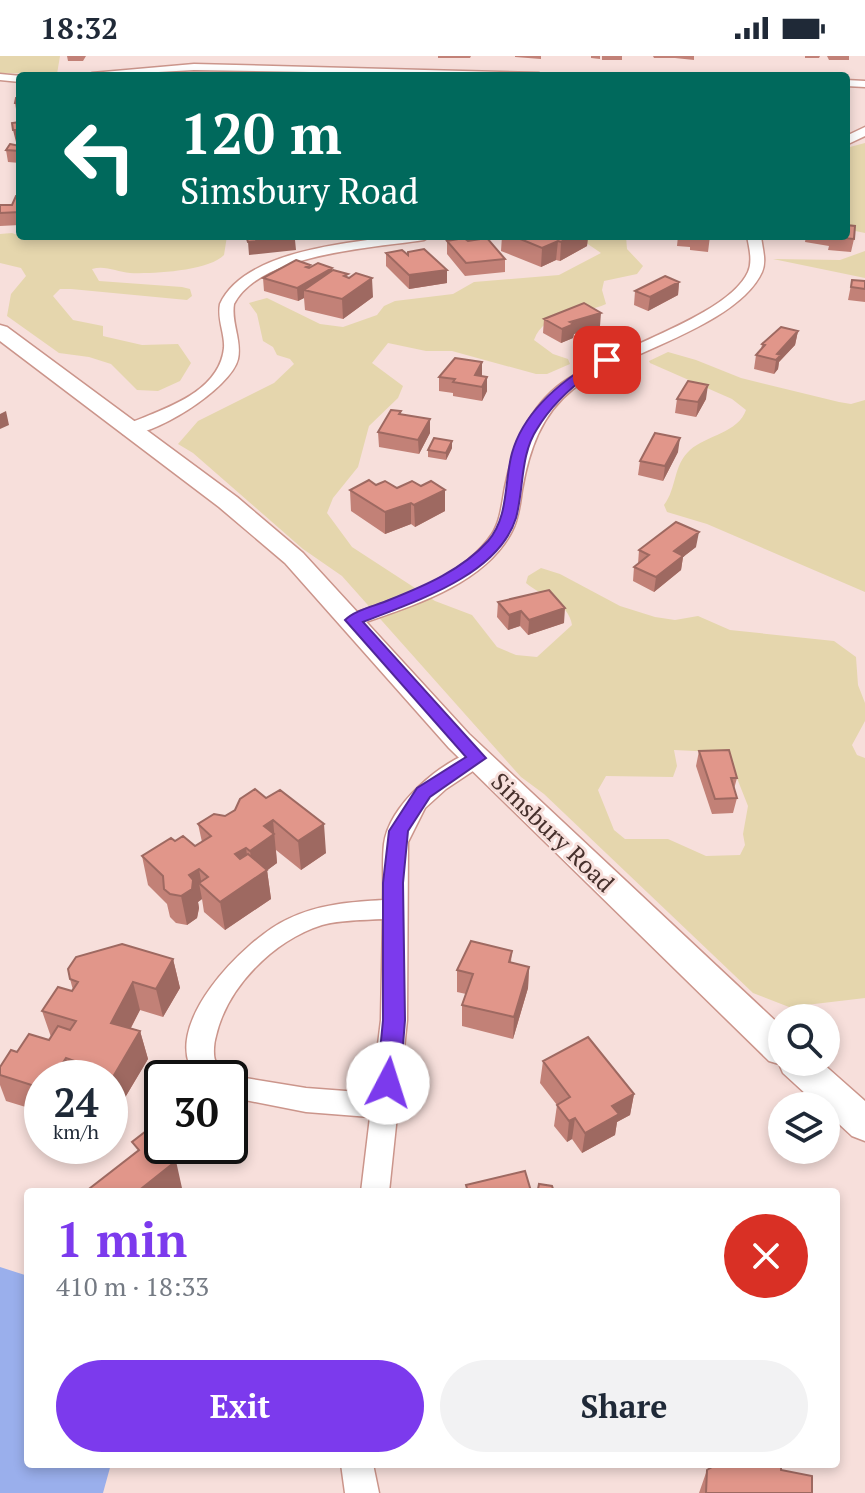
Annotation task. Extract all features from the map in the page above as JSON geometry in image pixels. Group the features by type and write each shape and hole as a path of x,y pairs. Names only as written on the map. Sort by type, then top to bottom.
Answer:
{"main road":[{"name":"Simsbury Road","path":"0,331 228,502 294,558 477,758 768,1037"},
{"path":"812,1076 865,1124"}],"street":[{"path":"137,72 194,67 386,72"},
{"path":"129,430 196,397 220,379 232,354 225,308 243,284 276,266 347,242 373,240"},
{"path":"353,620 429,590 458,574 491,547 509,517 520,452 530,429 544,409 583,373 706,316 734,299 755,271 754,240"},
{"path":"375,1188 394,1020 396,842 403,823 423,792 477,758"},
{"path":"202,1060 202,1026 223,989 259,952 289,930 316,918 394,909"},
{"path":"248,1089 306,1100 385,1106"},
{"path":"358,1468 362,1493"}],"shaded area":[{"path":"0,56 60,56 57,72 0,73"},
{"path":"865,143 865,233 850,230 850,147"},
{"path":"0,234 16,234 16,240 226,240 224,255 193,268 140,273 92,269 99,281 190,289 192,296 187,300 71,289 60,289 53,296 73,320 103,326 103,336 142,345 178,344 191,363 180,381 158,391 137,390 111,364 59,353 7,316 11,294 26,276 21,268 0,263"},
{"path":"582,240 626,240 627,249 643,266 637,274 604,281 602,290 606,304 555,318 539,330 534,340 553,354 568,359 570,364 547,374 536,374 452,351 426,351 388,343 372,363 403,386 398,398 369,426 358,467 333,498 327,513 352,547 435,601 472,615 497,647 516,655 537,657 572,625 570,617 560,605 526,583 528,576 541,568 560,574 620,606 655,617 675,620 698,616 730,630 834,641 856,657 858,685 865,703 865,721 852,745 857,755 865,758 865,998 781,1004 753,993 544,794 521,777 342,576 303,549 193,453 178,444 198,421 274,383 294,364 290,359 277,355 273,347 263,341 257,314 249,303 267,298 320,324 343,327 377,315 384,306 395,301 453,294 474,282 559,275 601,253","holes":["674,750 715,752 729,758 748,806 743,834 745,845 740,855 706,856 668,839 625,839 614,830 598,790 606,776 673,777 677,766"]},
{"path":"865,251 865,278 773,259 840,260"},
{"path":"668,352 741,378 839,402 851,404 865,400 865,592 707,524 667,512 664,505 685,456 697,445 736,424 746,410 732,399 650,363"}],"water":[{"path":"0,1267 24,1275 24,1468 110,1468 103,1493 0,1493"}],"building":[{"path":"10,144 16,145 16,151 6,150"},
{"path":"16,196 16,212 0,213 0,205 12,205"},
{"path":"850,225 855,226 854,239 850,239"},
{"path":"489,240 505,259 466,263 447,241"},
{"path":"523,240 565,240 558,241 542,248"},
{"path":"424,249 447,270 409,275 386,253 402,250 408,255 408,252"},
{"path":"296,260 310,265 306,267 309,268 318,263 332,268 297,288 263,278"},
{"path":"333,270 348,274 344,276 349,278 356,273 372,278 342,299 304,290"},
{"path":"665,276 679,282 650,297 635,291"},
{"path":"852,280 865,281 865,289 851,287"},
{"path":"584,303 601,313 570,322 574,324 562,329 544,319"},
{"path":"781,327 798,331 777,354 781,355 776,360 756,355 765,345 762,344"},
{"path":"455,358 482,362 475,375 487,377 482,387 439,377"},
{"path":"688,381 708,385 698,402 677,399"},
{"path":"391,410 430,419 418,440 378,432"},
{"path":"655,433 680,438 665,466 640,461"},
{"path":"434,438 452,441 446,453 428,450"},
{"path":"369,480 376,485 385,481 397,488 412,481 421,486 431,481 445,490 414,505 411,503 385,512 350,490"},
{"path":"676,522 699,532 674,551 683,556 656,577 634,567 649,555 639,550"},
{"path":"549,590 565,608 529,620 521,611 509,615 498,602"},
{"path":"729,750 737,778 731,778 737,798 715,799 699,751"},
{"path":"255,789 266,798 280,790 324,824 298,841 273,820 264,826 274,834 250,851 246,848 235,854 240,859 248,854 267,870 220,902 199,883 208,877 199,869 189,875 193,880 192,889 181,896 164,889 163,876 142,856 171,838 175,841 183,836 195,846 211,836 198,824 214,814 225,816 235,810 240,799"},
{"path":"471,941 512,951 509,962 529,967 514,1017 462,1005 473,974 457,970"},
{"path":"122,944 173,959 156,989 133,982 111,1023 140,1031 123,1060 24,1060 24,1083 0,1075 0,1067 11,1050 17,1052 29,1034 49,1040 58,1026 70,1030 76,1021 42,1011 58,987 72,991 78,982 70,979 68,969 76,957"},
{"path":"588,1037 634,1094 612,1106 619,1114 585,1133 575,1118 569,1121 557,1105 570,1097 543,1061"},
{"path":"144,1133 144,1164 172,1164 142,1188 90,1188 121,1164 128,1164 128,1159 139,1150 132,1142"},
{"path":"525,1171 530,1188 467,1188 466,1185"},
{"path":"539,1184 553,1188 538,1188"},
{"path":"781,1468 812,1476 812,1493 706,1493 707,1470"}],"route":[{"path":"388,1083 394,1020 393,883 399,831 423,792 477,758 444,725 353,620 393,607 429,590 458,574 491,547 509,517 520,452 530,429 560,392 583,373 607,360"}]}
